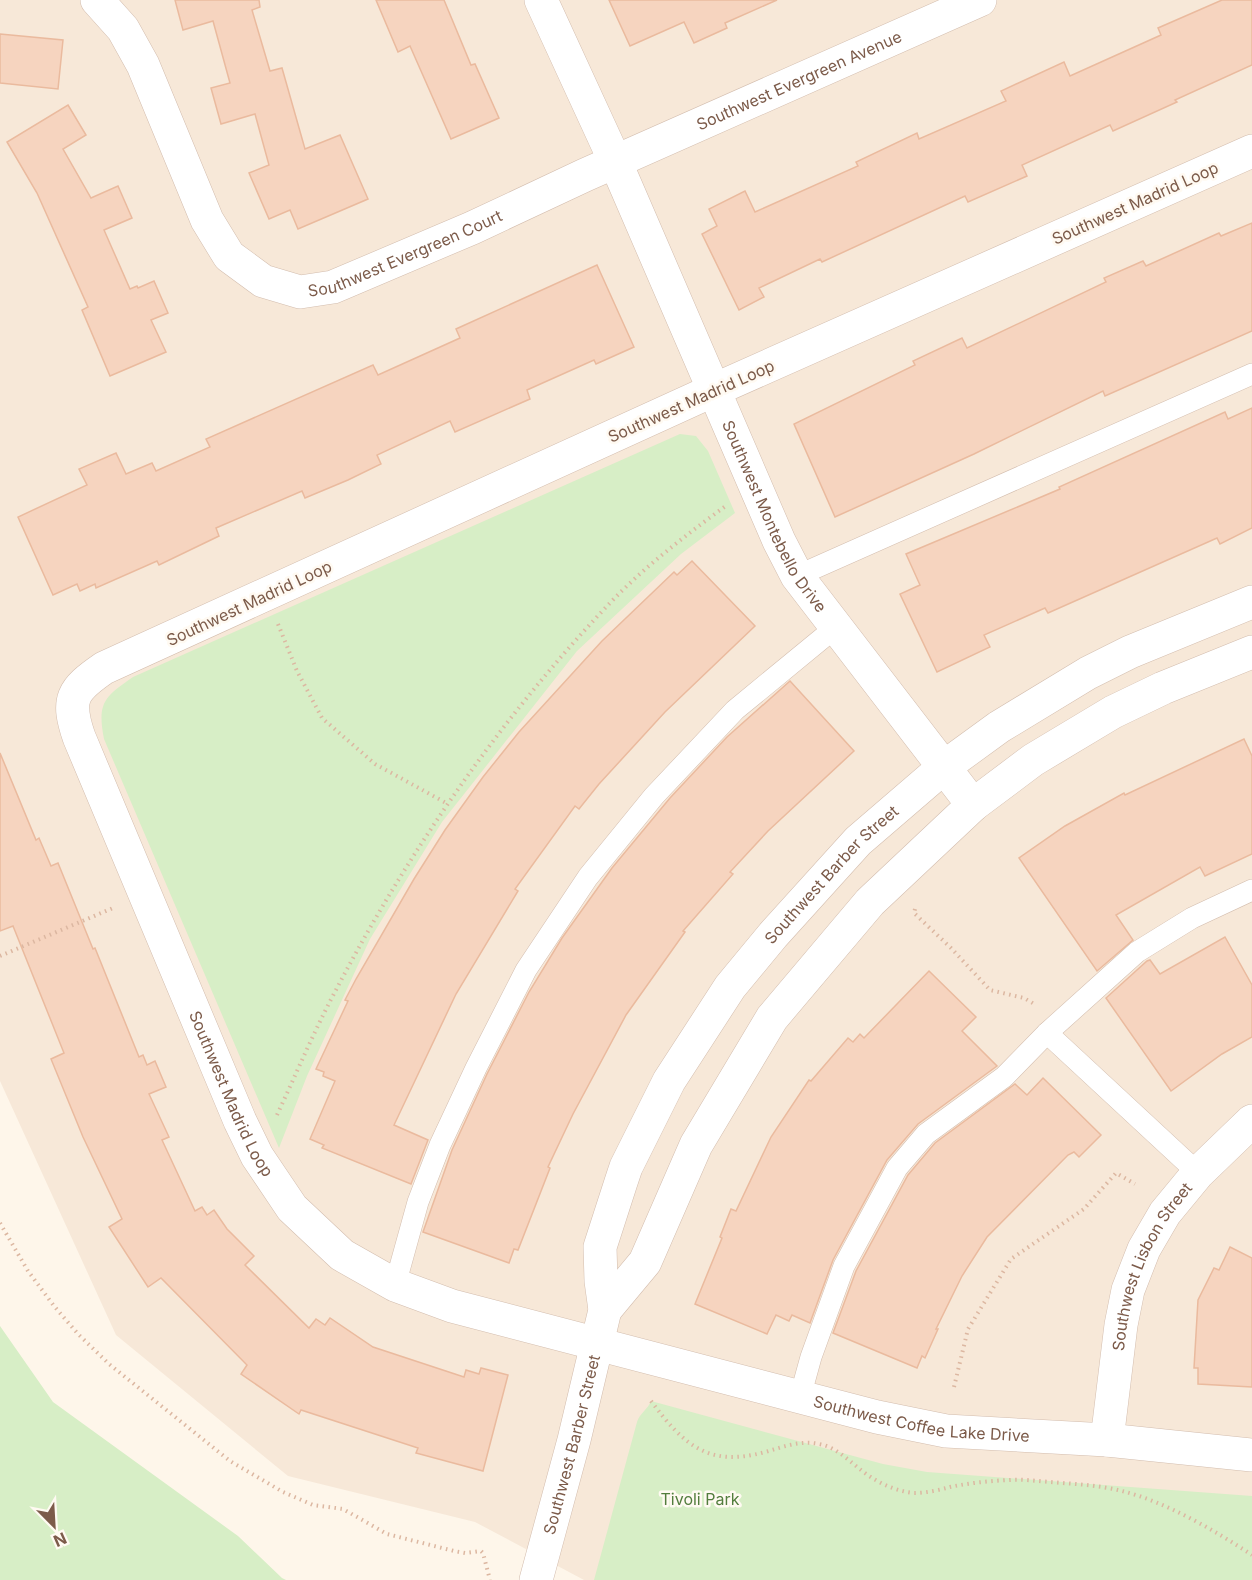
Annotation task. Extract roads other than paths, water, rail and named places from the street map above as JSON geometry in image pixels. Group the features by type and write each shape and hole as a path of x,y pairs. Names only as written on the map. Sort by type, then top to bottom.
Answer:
{"street":[{"name":"Southwest Evergreen Court","path":"97,0 123,28 143,65 207,220 230,256 263,281 300,292 333,287 472,228 615,161"},
{"name":"Southwest Montebello Drive","path":"541,0 615,161 779,541 797,576 973,805"},
{"name":"Southwest Evergreen Avenue","path":"615,161 980,0"},
{"name":"Southwest Madrid Loop","path":"597,1343 452,1306 395,1285 342,1256 292,1209 257,1156 240,1121 79,737 72,718 73,697 83,682 104,668 714,390 1252,151"},
{"name":"Southwest Barber Street","path":"536,1580 574,1440 605,1310 600,1247 626,1167 669,1081 730,987 772,935 858,841 944,767 999,726 1088,673 1162,638 1252,602"},
{"name":"Southwest Barber Street","path":"605,1310 645,1262 696,1145 772,1018 870,902 973,805 1033,760 1113,712 1163,688 1252,652"},
{"name":"Southwest Lisbon Street","path":"1107,1440 1121,1325 1128,1290 1144,1248 1165,1213 1198,1173 1252,1121"},
{"name":"Southwest Coffee Lake Drive","path":"597,1343 877,1417 946,1431 1107,1440 1252,1455"}],"lane":[{"path":"797,576 1252,374"},
{"path":"395,1285 418,1202 440,1145 476,1068 526,970 588,877 654,796 735,710 836,627"},
{"path":"800,1396 844,1266 897,1168 926,1134 1004,1077 1047,1033 1137,952 1192,918 1252,890"},
{"path":"1047,1033 1198,1173"}],"park label":[{"name":"Tivoli Park","path":"700,1499"}]}
